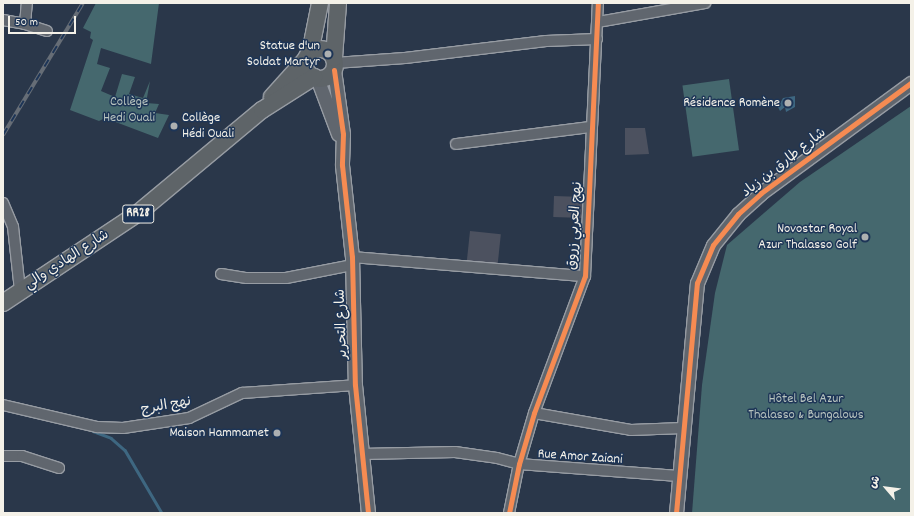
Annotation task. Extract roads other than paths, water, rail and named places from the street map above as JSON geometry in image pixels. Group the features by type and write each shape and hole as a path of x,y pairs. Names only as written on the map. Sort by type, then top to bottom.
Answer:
{"main road":[{"name":"RR28","path":"320,3 306,69 316,78 327,77 334,64"},
{"path":"334,64 338,3"},
{"path":"309,55 321,49 331,54 334,64"},
{"name":"شارع الهادي والي","path":"262,110 309,55"},
{"name":"شارع الهادي والي","path":"3,303 20,290 137,214 262,110 316,78"}],"street":[{"path":"25,24 27,3"},
{"name":"نهج العربي زروق","path":"509,513 519,464 534,413 585,276 598,3"},
{"path":"598,22 705,3"},
{"path":"3,20 25,24 47,31"},
{"path":"334,64 405,58 546,41 597,39"},
{"name":"شارع التحرير","path":"334,64 352,261 355,385 368,513"},
{"name":"شارع التحرير","path":"316,78 341,135"},
{"name":"شارع طارق بن زياد","path":"676,513 698,283 714,245 738,214 761,193 911,83"},
{"path":"456,144 592,127"},
{"path":"3,203 12,227 20,290"},
{"path":"221,274 247,278 286,278 352,261 585,276"},
{"name":"نهج البرج","path":"3,405 97,427 123,428 189,418 242,394 355,385"},
{"path":"534,413 631,430 683,428"},
{"name":"Rue Amor Zaiani","path":"361,454 455,452 497,458 519,464 679,476"},
{"path":"3,456 33,459 59,468"}],"water":[{"name":"Résidence Romène","path":"795,96 795,107 786,112 785,107 780,111 778,107 783,98"}],"waterway":[{"path":"93,431 111,438 125,450 162,513"}],"railway":[{"path":"3,135 83,3"}],"place":[{"name":"Statue d'un Soldat Martyr","path":"328,54"},
{"name":"Résidence Romène","path":"788,103"},
{"name":"Collège Hédi Ouali","path":"174,126"},
{"name":"Novostar Royal Azur Thalasso Golf","path":"865,237"},
{"name":"Maison Hammamet","path":"277,433"}],"park label":[{"name":"Collège Hedi Ouali","path":"129,110"},
{"name":"Hôtel Bel Azur Thalasso & Bungalows","path":"806,408"}]}
